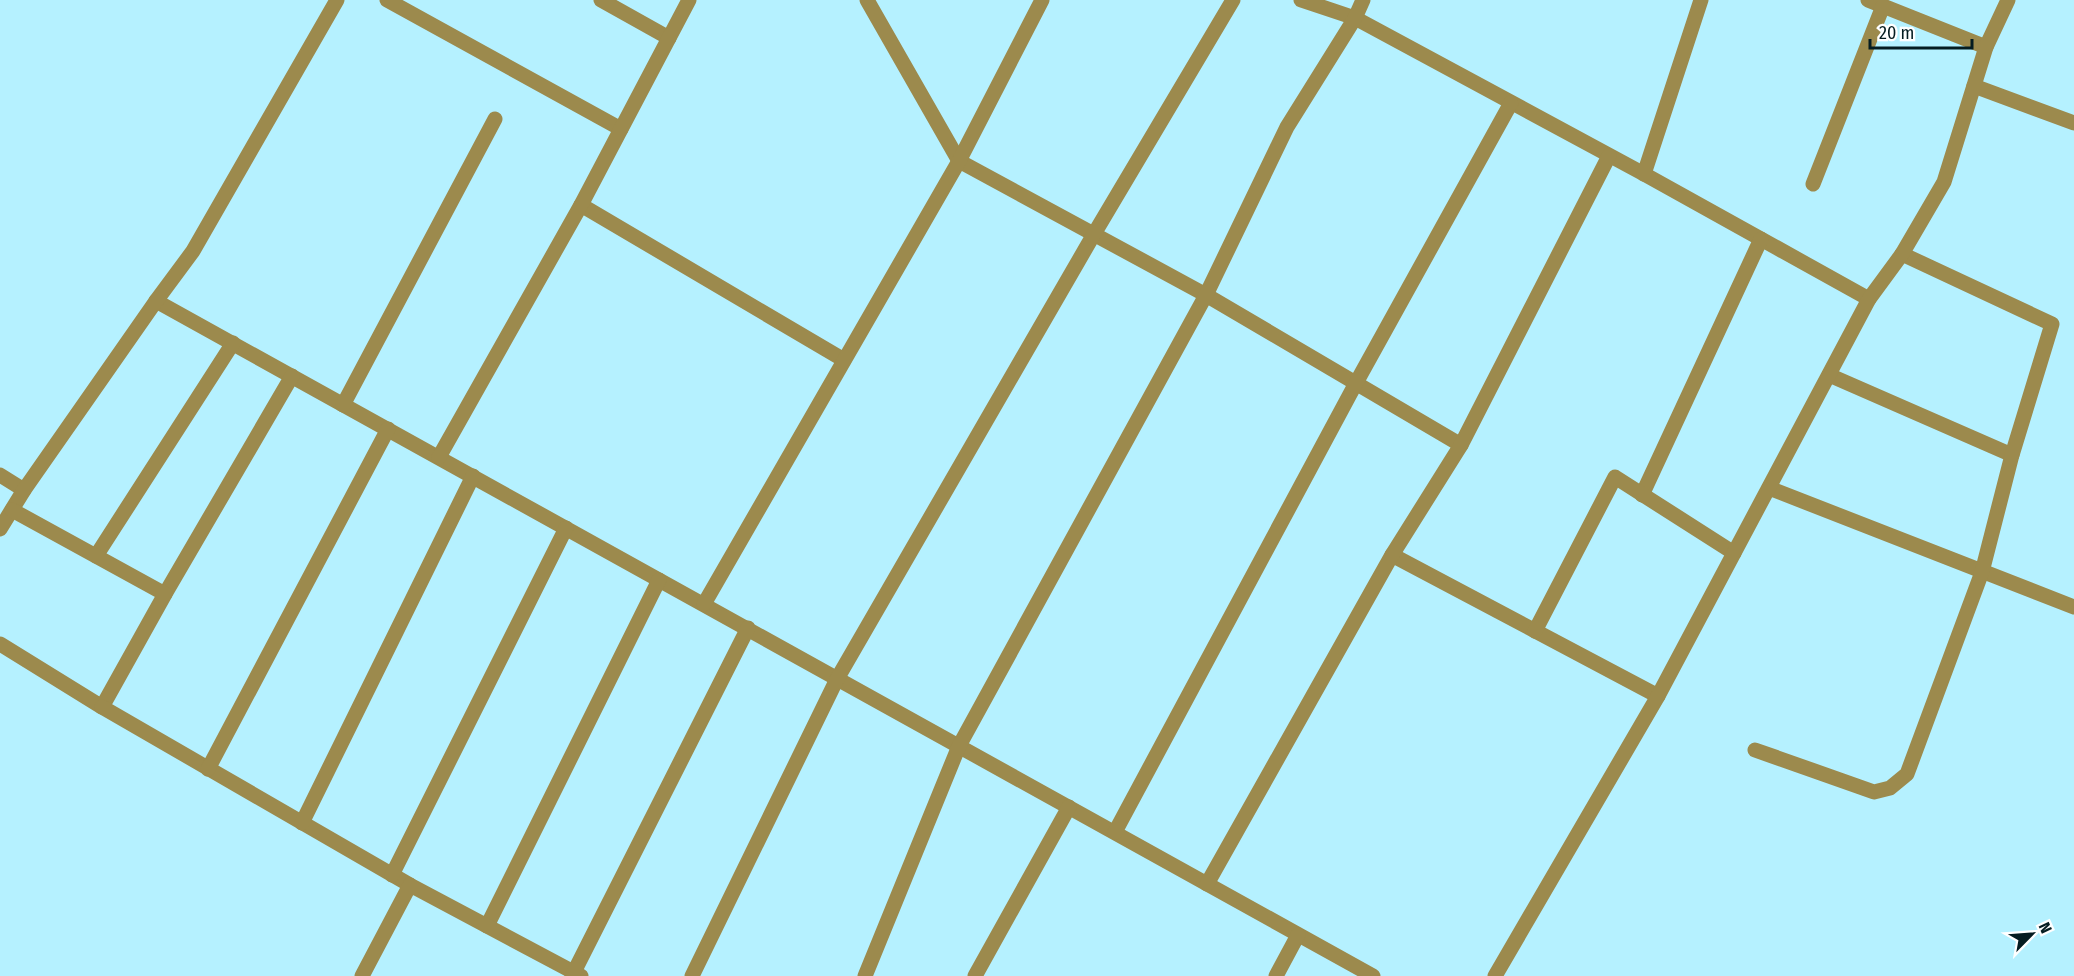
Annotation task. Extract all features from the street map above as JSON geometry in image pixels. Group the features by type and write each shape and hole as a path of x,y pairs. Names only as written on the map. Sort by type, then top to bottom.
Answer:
{"street":[{"path":"0,529 24,490 193,251 337,0"},
{"path":"387,0 621,129"},
{"path":"601,0 669,38"},
{"path":"439,457 581,205 689,0"},
{"path":"867,0 959,161 1206,295 1461,445"},
{"path":"704,604 959,161 1042,0"},
{"path":"692,976 837,679 1094,234 1233,0"},
{"path":"1301,0 1355,18 1869,299"},
{"path":"865,976 959,746 1206,295 1287,127 1355,18 1363,0"},
{"path":"1644,174 1701,0"},
{"path":"1868,0 1986,47"},
{"path":"1496,976 1658,696 1869,299 1902,254 1944,182 1986,47 2008,0"},
{"path":"1813,184 1883,6"},
{"path":"1974,86 2074,123"},
{"path":"1115,832 1356,383 1511,103"},
{"path":"344,405 495,119"},
{"path":"1207,884 1392,555 1461,445 1609,156"},
{"path":"581,205 844,360"},
{"path":"1642,495 1761,239"},
{"path":"1755,750 1874,792 1890,788 1907,774 1982,572 2012,455 2052,324 1902,254"},
{"path":"156,301 1372,976"},
{"path":"96,556 233,343"},
{"path":"1828,375 2012,455"},
{"path":"102,707 292,376"},
{"path":"208,769 388,429"},
{"path":"0,475 24,490"},
{"path":"302,823 473,476"},
{"path":"1535,631 1615,477 1734,553"},
{"path":"1769,488 2074,607"},
{"path":"12,510 165,594"},
{"path":"392,874 566,528"},
{"path":"1392,555 1658,696"},
{"path":"487,926 660,580"},
{"path":"0,644 208,769 410,885 576,975 748,628"},
{"path":"975,976 1069,807"},
{"path":"362,976 410,885"},
{"path":"1276,976 1298,935"}]}
